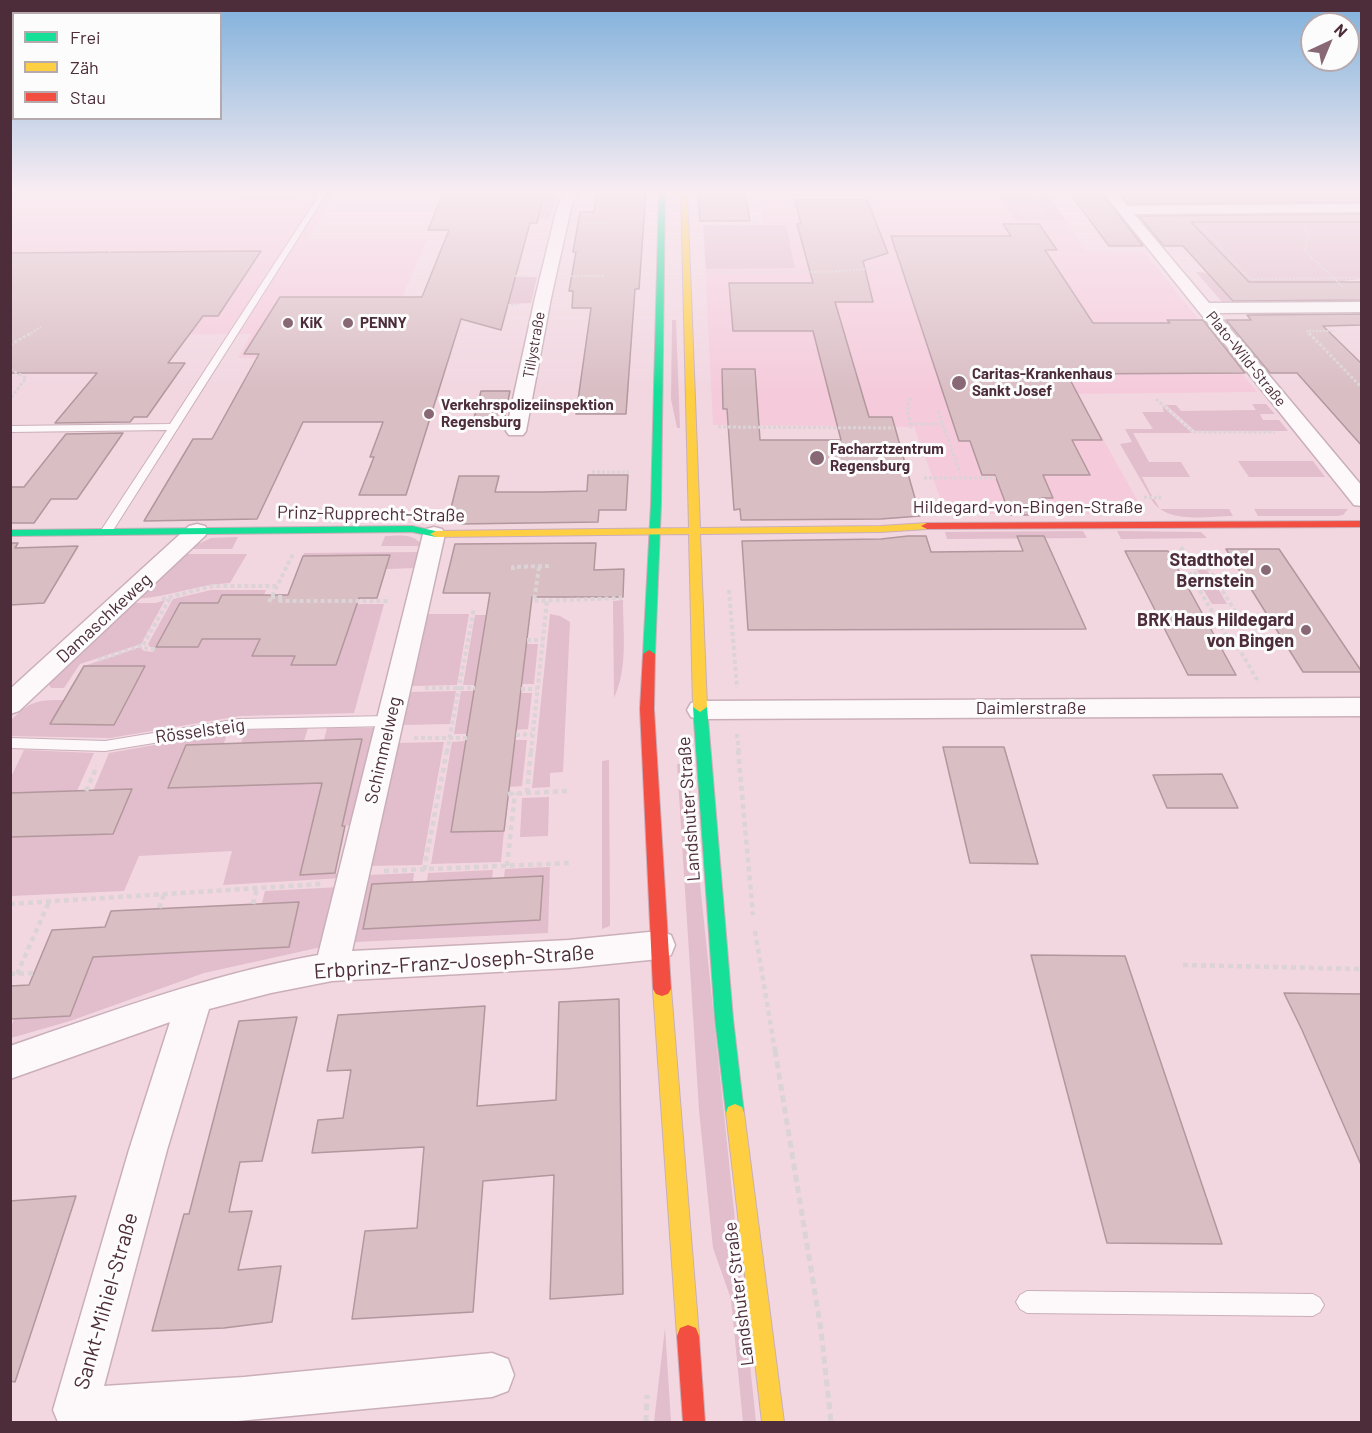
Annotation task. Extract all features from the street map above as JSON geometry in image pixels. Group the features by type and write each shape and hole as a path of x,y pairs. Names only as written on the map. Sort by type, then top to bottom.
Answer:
{"main road":[{"name":"Landshuter Straße","path":"661,258 655,531 647,709 659,945 694,1422"},
{"name":"Landshuter Straße","path":"685,258 686,344 695,530 700,710 724,1019 773,1422"},
{"name":"Hildegard-von-Bingen-Straße","path":"695,530 881,529 908,526 1362,524"},
{"name":"Prinz-Rupprecht-Straße","path":"10,533 412,529 434,534 695,530"}],"street":[{"name":"Tillystraße","path":"516,431 552,258"},
{"name":"Plato-Wild-Straße","path":"1163,258 1362,500"},
{"path":"1204,308 1362,307"},
{"name":"Damaschkeweg","path":"10,705 197,531"},
{"name":"Schimmelweg","path":"332,967 434,534"},
{"name":"Daimlerstraße","path":"700,710 1362,707"},
{"name":"Erbprinz-Franz-Joseph-Straße","path":"10,1063 195,998 271,978 332,967 569,954 659,945"},
{"name":"Sankt-Mihiel-Straße","path":"195,998 148,1150 75,1410 244,1399 492,1375"}],"lane":[{"path":"106,532 282,258"},
{"path":"10,429 173,427"},
{"name":"Rösselsteig","path":"10,743 105,746 238,724 388,730"},
{"path":"1027,1302 1313,1305"}],"path":[{"path":"1230,258 1250,279 1362,278"},
{"path":"1312,258 1345,290"},
{"path":"705,272 827,272 879,268"},
{"path":"569,276 605,276"},
{"path":"10,345 41,327"},
{"path":"1335,331 1307,331 1362,388"},
{"path":"10,369 26,378 10,399"},
{"path":"911,398 907,406 910,426 942,424"},
{"path":"1156,399 1193,432 1282,432"},
{"path":"938,411 960,473"},
{"path":"714,428 894,428"},
{"path":"592,472 639,472"},
{"path":"924,478 996,478"},
{"path":"1144,497 1160,498 1158,494"},
{"path":"269,602 305,530"},
{"path":"721,530 725,547 737,737 755,934 820,1330 831,1422"},
{"path":"1178,541 1196,574 1190,574 1233,647 1238,647 1273,707"},
{"path":"513,570 513,567 547,568 548,559"},
{"path":"539,567 534,601 633,598"},
{"path":"1192,568 1208,568 1245,627 1221,627"},
{"path":"122,602 159,600 212,586 276,586"},
{"path":"91,662 143,645 170,597"},
{"path":"271,597 282,597 280,602 418,601"},
{"path":"587,599 587,608"},
{"path":"527,793 547,600"},
{"path":"424,870 474,608"},
{"path":"527,640 543,640"},
{"path":"143,645 147,650 155,649"},
{"path":"397,689 475,688"},
{"path":"521,689 537,688"},
{"path":"388,730 449,738 467,738"},
{"path":"516,735 532,734"},
{"path":"508,794 569,791"},
{"path":"507,866 515,793"},
{"path":"10,904 257,888 424,870 569,863"},
{"path":"253,904 257,888"},
{"path":"159,908 164,894"},
{"path":"34,973 14,974 49,902"},
{"path":"1183,965 1362,969"}],"shaded area":[{"path":"10,258 419,258 376,358 238,358 251,334 11,336"},
{"path":"705,258 1149,258 1257,392 1078,394 1145,514 946,514 914,427 713,425"},
{"path":"705,258 793,258 795,268 706,269"},
{"path":"1223,258 1361,258 1361,279 1343,281 1353,290 1336,290 1327,282 1242,282"},
{"path":"1196,272 1219,278 1240,291 1252,303 1222,302"},
{"path":"515,277 537,277 531,303 508,304"},
{"path":"672,320 676,320 680,428 677,428 671,399"},
{"path":"1252,404 1266,404 1275,414 1260,414 1263,420 1279,420 1288,431 1195,431 1166,405 1176,405 1181,411 1256,410"},
{"path":"1162,406 1192,433 1133,433 1149,462 1181,462 1190,477 1142,477 1152,496 1150,496 1120,444 1132,442 1125,429 1153,429 1142,412 1164,412"},
{"path":"1238,461 1313,461 1325,477 1249,477"},
{"path":"1161,509 1229,509 1233,516 1177,516"},
{"path":"1254,509 1348,509 1343,515 1337,516 1258,516"},
{"path":"1083,531 1087,538 947,539 945,532"},
{"path":"1117,531 1201,532 1207,538 1121,539"},
{"path":"385,536 410,537 422,546 381,546"},
{"path":"238,537 232,549 188,549 211,538"},
{"path":"422,552 418,568 386,569 389,555 303,556 304,553"},
{"path":"181,554 247,554 230,583 134,599"},
{"path":"1197,570 1207,570 1227,604 1212,604 1195,576 1200,576"},
{"path":"211,590 266,590 264,595 222,595 218,603 180,603 156,647 198,647 202,639 262,635 253,656 295,656 291,664 336,665 275,604 384,604 354,713 240,716 110,738 11,736 11,720 29,705 47,700 64,700 50,724 114,724 145,666 84,666 140,647 144,651 153,652 155,647 150,647 148,644 173,599"},
{"path":"165,600 141,644 80,664 64,688 51,688 48,683 131,603 156,603"},
{"path":"623,600 623,663 614,698 613,601"},
{"path":"427,614 469,614 457,685 411,686"},
{"path":"550,614 560,616 570,622 563,772 550,773 550,787 532,788"},
{"path":"475,615 487,615 476,685 463,685"},
{"path":"526,644 538,644 534,684 522,684"},
{"path":"456,691 450,724 403,725 410,692"},
{"path":"461,691 475,691 467,734 454,734"},
{"path":"520,693 532,693 528,729 516,730"},
{"path":"308,728 304,741 241,743 246,730"},
{"path":"327,728 377,728 354,825 311,828 300,875 344,873 342,878 223,885 232,851 139,856 124,891 11,896 10,837 113,834 132,790 93,791 109,753 228,732 224,743 186,745 169,788 352,782 362,739 324,740"},
{"path":"515,740 527,740 522,786 509,787"},
{"path":"466,741 452,832 504,831 501,862 431,864 452,742"},
{"path":"444,742 422,865 367,866 395,743"},
{"path":"24,750 94,753 77,791 11,793 10,779"},
{"path":"609,760 610,926 602,929 602,761"},
{"path":"677,764 686,764 690,787 756,1422 743,1422 731,1299 713,1248 699,1110"},
{"path":"549,797 548,836 520,837 522,798"},
{"path":"550,867 548,933 355,942 368,875 414,873 413,882 372,884 364,929 540,920 542,876 504,877 505,869"},
{"path":"493,870 492,878 427,881 428,873"},
{"path":"340,887 326,946 204,973 70,1021 11,1038 14,1019 70,1016 93,957 289,947 299,902 262,903 265,891"},
{"path":"665,1328 671,1422 654,1422"}],"building":[{"path":"10,258 256,258 218,316 203,316 168,363 185,363 147,417 134,417 130,422 55,423 97,373 10,373"},
{"path":"438,258 521,258 501,330 461,319 406,495 359,495 374,457 370,457 383,422 303,422 257,519 144,521 193,439 212,439 259,354 244,354 280,297 422,297"},
{"path":"575,258 641,258 639,289 635,289 626,414 576,414 591,308 572,308 573,291 569,291"},
{"path":"806,258 873,258 863,261 873,302 835,302 869,417 892,417 920,516 881,519 741,520 740,509 734,510 727,409 723,409 722,369 755,369 760,440 841,440 813,331 733,331 729,283 813,283"},
{"name":"Caritas-Krankenhaus Sankt Josef","path":"898,258 1050,258 1093,323 1170,323 1167,320 1203,320 1245,373 1067,374 1102,440 1072,440 1090,475 1043,475 1053,498 1042,498 1046,509 1032,509 1035,515 1010,515 995,475 982,475 970,441 959,441"},
{"path":"1194,258 1226,258 1249,282 1362,282 1362,300 1233,301"},
{"path":"1362,314 1362,325 1323,326 1362,364 1362,446 1297,373 1270,373 1226,320 1251,320 1247,315"},
{"path":"481,391 510,391 504,421 473,422"},
{"path":"123,433 77,499 51,499 34,523 10,523 10,487 24,487 66,434"},
{"path":"588,475 628,475 626,510 599,510 598,522 460,524 462,512 450,512 459,476 499,476 495,492 541,492 587,491"},
{"path":"926,536 931,552 1023,551 1017,536 1044,536 1086,629 748,630 742,541 881,539"},
{"path":"10,543 18,543 15,548 78,546 44,603 10,605"},
{"path":"596,543 594,570 624,569 623,597 532,597 504,831 451,832 490,593 443,593 455,544"},
{"name":"BRK Haus Hildegard von Bingen","path":"1226,549 1279,549 1362,672 1303,672"},
{"path":"1125,551 1168,551 1236,675 1188,675"},
{"path":"390,555 377,598 359,598 336,665 291,665 295,656 252,656 260,639 202,639 198,647 156,647 180,603 218,603 222,595 288,595 303,556"},
{"path":"84,666 145,666 114,725 50,724"},
{"path":"362,739 342,826 345,826 335,873 300,875 322,783 168,788 186,745"},
{"path":"943,747 1004,747 1038,864 970,863"},
{"path":"1222,774 1238,808 1167,808 1153,775"},
{"path":"132,789 113,834 10,837 10,793"},
{"path":"543,876 540,920 363,929 372,884"},
{"path":"299,902 289,947 93,957 70,1016 10,1019 10,986 29,985 52,930 105,927 111,911"},
{"path":"1031,955 1125,956 1222,1244 1107,1243"},
{"path":"1284,993 1362,994 1362,1167 1302,1030"},
{"path":"619,999 623,1294 550,1299 554,1175 483,1181 473,1312 352,1319 365,1231 417,1228 424,1147 312,1153 318,1120 343,1118 351,1070 327,1071 338,1015 485,1006 477,1106 556,1100 559,1002"},
{"path":"297,1017 262,1161 240,1162 229,1212 252,1211 238,1270 281,1266 272,1322 224,1328 152,1331 184,1214 189,1214 239,1021"},
{"path":"76,1196 15,1382 10,1381 10,1201"}],"traffic: fast":[{"path":"649,654 656,504 661,258"},
{"path":"10,533 412,529 436,534"},
{"path":"700,707 724,1019 735,1113"}],"traffic: slow":[{"path":"686,258 700,707"},
{"path":"436,534 881,529 927,526"},
{"path":"662,989 688,1336"},
{"path":"735,1113 773,1422"}],"traffic: jam":[{"path":"927,526 1362,524"},
{"path":"649,654 647,709 662,989"},
{"path":"688,1336 694,1422"}],"place":[{"name":"KiK","path":"288,323"},
{"name":"PENNY","path":"348,323"},
{"name":"Caritas-Krankenhaus Sankt Josef","path":"959,383"},
{"name":"Verkehrspolizeiinspektion Regensburg","path":"429,414"},
{"name":"Facharztzentrum Regensburg","path":"817,458"},
{"name":"Stadthotel Bernstein","path":"1266,570"},
{"name":"BRK Haus Hildegard von Bingen","path":"1306,630"}]}
